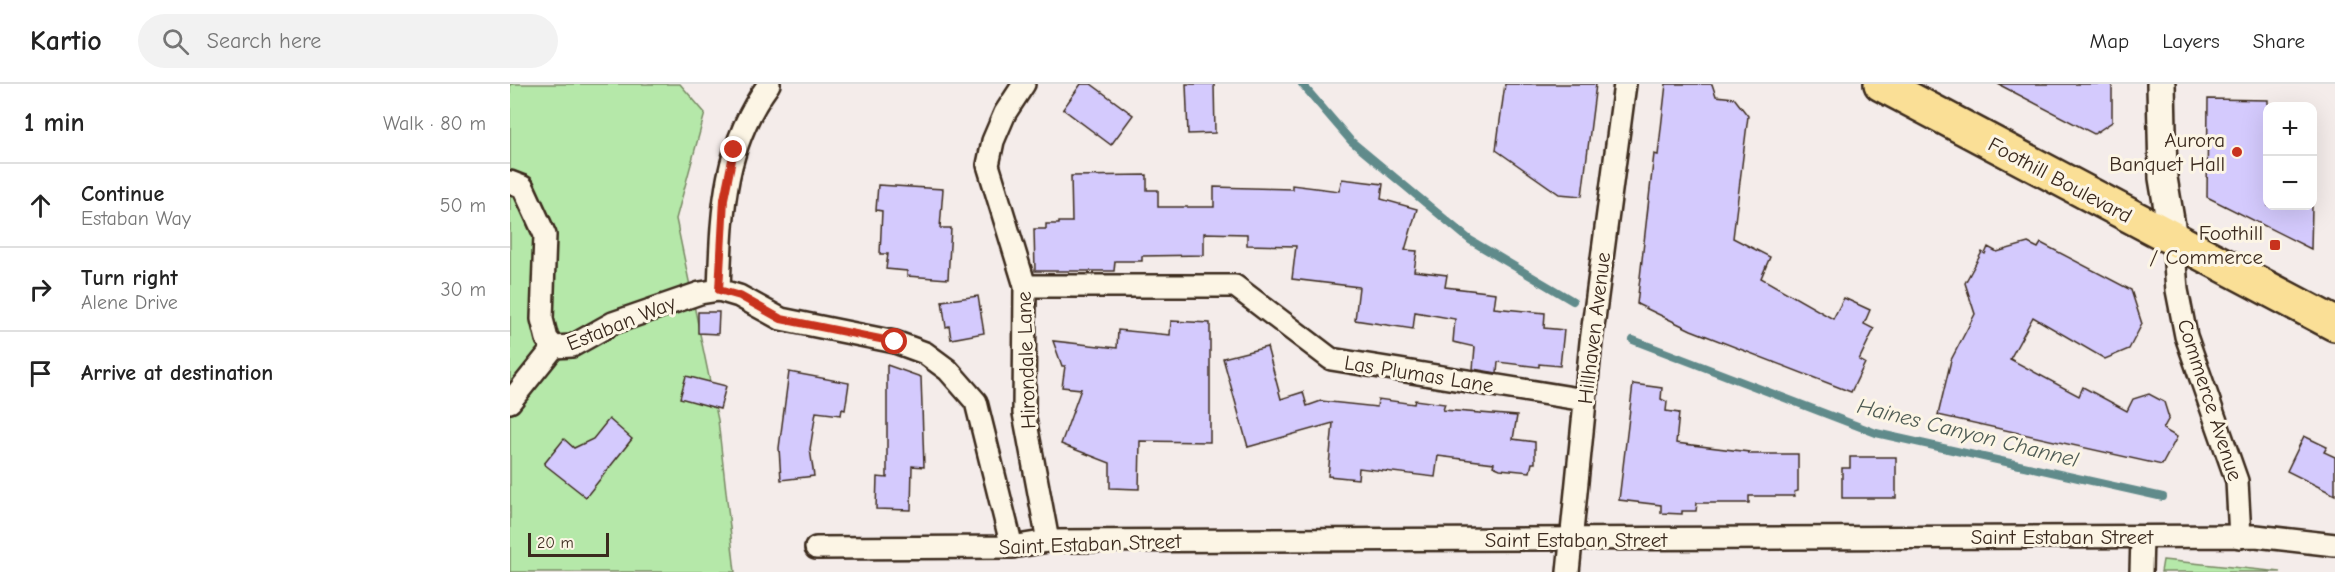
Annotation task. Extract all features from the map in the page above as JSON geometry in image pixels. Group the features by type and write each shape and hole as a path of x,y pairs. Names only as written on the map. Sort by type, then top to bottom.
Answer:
{"main road":[{"name":"Foothill Boulevard","path":"1881,84 2335,324"}],"street":[{"path":"769,84 750,113 734,150 724,199 719,290 740,296 781,319 911,347 925,353 948,370 976,402 1012,547"},
{"name":"Hirondale Lane","path":"1024,84 1005,113 993,141 988,165 1025,286 1024,413 1048,541"},
{"name":"Hillhaven Avenue","path":"1568,572 1585,400 1625,84"},
{"name":"Commerce Avenue","path":"2161,84 2163,178 2173,238 2177,290 2186,336 2237,481 2240,537"},
{"name":"Estaban Way","path":"510,182 523,187 545,235 542,319 547,339 554,347 572,346 613,323 684,298 719,290"},
{"name":"Las Plumas Lane","path":"1025,286 1235,286 1331,359 1585,400"},
{"path":"510,402 554,347"},
{"path":"2141,572 2142,537"},
{"name":"Saint Estaban Street","path":"816,548 1012,547 1048,541 2142,537 2240,537 2335,545"}],"green space":[{"path":"510,84 680,84 705,113 676,219 718,420 735,572 510,572"},
{"path":"2163,560 2281,572 2161,572"}],"building":[{"path":"1081,84 1091,84 1133,115 1111,145 1063,109"},
{"path":"1186,84 1214,84 1215,133 1188,134"},
{"path":"1505,84 1596,84 1582,196 1559,194 1496,150"},
{"path":"1666,84 1712,84 1716,96 1734,98 1748,116 1733,238 1770,257 1761,278 1833,319 1844,298 1870,310 1864,324 1874,329 1859,360 1865,363 1851,392 1691,330 1637,304 1654,154 1658,155"},
{"path":"1998,84 2112,84 2112,122 2094,134"},
{"name":"Aurora Banquet Hall","path":"2208,99 2268,100 2268,102 2263,102 2263,210 2312,210 2311,249 2207,197"},
{"path":"1147,175 1147,190 1158,190 1158,207 1214,207 1214,187 1292,189 1292,185 1339,191 1342,179 1383,184 1381,199 1417,209 1405,250 1417,251 1414,271 1447,275 1445,287 1496,293 1494,308 1545,313 1544,328 1564,330 1560,366 1539,364 1539,367 1498,362 1497,373 1473,369 1475,347 1453,342 1455,319 1415,312 1413,329 1355,320 1359,287 1292,279 1296,246 1247,245 1247,234 1204,233 1204,255 1142,256 1142,261 1115,261 1114,271 1035,271 1034,229 1046,229 1046,224 1072,222 1071,176"},
{"path":"878,185 943,189 940,228 951,228 948,279 907,276 907,271 886,269 888,254 880,254 882,211 876,210"},
{"path":"2028,243 2038,248 2041,243 2131,290 2142,324 2129,349 2105,359 2033,317 2010,359 2079,396 2083,387 2127,411 2133,399 2149,394 2164,402 2169,418 2163,429 2177,437 2162,465 1938,415 1951,360 1975,314 1965,283 1982,252 1985,254 1988,247 1997,252"},
{"path":"978,296 984,333 951,339 949,326 946,327 942,301"},
{"path":"698,312 719,312 718,334 698,333"},
{"path":"1171,321 1210,323 1210,442 1140,441 1139,489 1110,488 1110,463 1061,444 1081,389 1062,387 1065,366 1062,366 1053,341 1117,348 1118,330 1170,335"},
{"path":"1267,347 1281,399 1303,392 1307,406 1321,401 1377,407 1378,399 1414,404 1415,400 1445,404 1443,410 1517,416 1513,439 1535,442 1535,463 1532,463 1530,472 1500,469 1493,466 1494,463 1438,456 1435,477 1359,468 1358,479 1328,476 1333,423 1248,447 1223,358"},
{"path":"887,365 921,377 924,467 912,466 911,510 876,509 877,477 887,478"},
{"path":"789,372 849,383 845,410 842,409 841,415 816,412 810,449 814,476 781,480 779,448"},
{"path":"686,376 726,386 720,409 680,398"},
{"path":"1633,384 1662,388 1661,399 1667,402 1666,411 1679,413 1676,443 1749,452 1749,454 1798,454 1798,491 1794,492 1795,496 1749,496 1749,503 1697,503 1696,511 1682,511 1682,514 1661,513 1661,505 1619,500"},
{"path":"609,419 632,439 586,497 544,464 564,439 574,448 593,439"},
{"path":"2304,436 2327,447 2324,452 2335,457 2335,495 2287,471"},
{"path":"1850,457 1896,457 1896,498 1842,498 1842,468 1850,468"}],"waterway":[{"name":"Haines Canyon Channel","path":"1302,84 1351,141 1470,240 1573,301"},
{"name":"Haines Canyon Channel","path":"1633,340 1876,433 2163,497"}],"place":[{"name":"Aurora Banquet Hall","path":"2237,152"},
{"name":"Foothill / Commerce","path":"2275,245"}],"route":[{"path":"734,150 724,199 719,290 740,296 781,319 895,342"}]}
